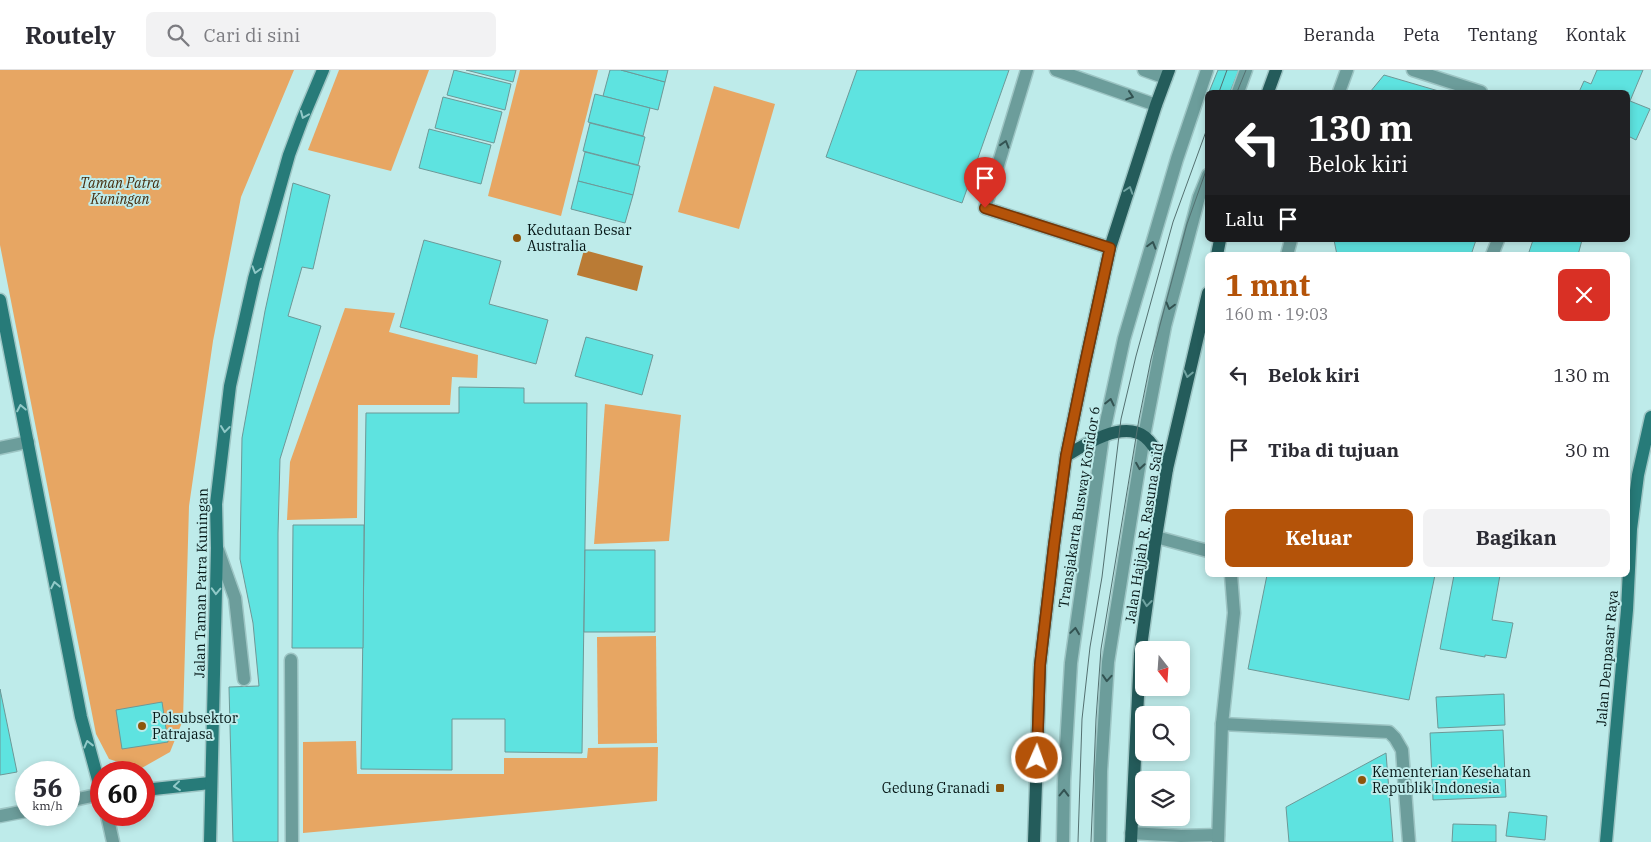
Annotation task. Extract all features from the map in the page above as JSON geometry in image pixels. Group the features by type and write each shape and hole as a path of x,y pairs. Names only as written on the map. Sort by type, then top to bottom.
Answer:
{"main road":[{"path":"1269,90 1276,70"},
{"path":"1034,842 1040,665 1066,456 1110,248 1156,105 1168,74"},
{"name":"Jalan Hajjah R. Rasuna Said","path":"1131,837 1140,654 1156,537 1167,469 1204,320"},
{"path":"1066,456 1103,436 1129,431 1144,436 1167,469"}],"street":[{"name":"Jalan Taman Patra Kuningan","path":"210,842 217,548 216,504 230,386 254,279 289,155 323,70"},
{"path":"1027,70 985,208 1110,248"},
{"path":"1056,70 1156,105"},
{"path":"1144,70 1168,74"},
{"name":"Transjakarta Busway Koridor 6","path":"1063,842 1064,780 1071,663 1103,436 1124,339 1177,159 1207,70"},
{"path":"1239,90 1246,70"},
{"path":"1341,90 1347,70"},
{"path":"1413,70 1474,90"},
{"path":"1100,842 1101,771 1108,662 1144,436 1165,326 1199,198 1205,183"},
{"path":"0,300 81,717 93,761"},
{"name":"Jalan Denpasar Raya","path":"1630,549 1638,475 1651,417"},
{"path":"0,448 28,442"},
{"path":"1156,537 1205,550"},
{"path":"217,548 235,598 244,679"},
{"path":"1131,837 1181,836 1218,839 1222,724 1234,613 1231,577"},
{"name":"Jalan Denpasar Raya","path":"1606,842 1629,577"},
{"path":"291,660 292,842"},
{"path":"1222,724 1389,732 1402,750 1409,842"},
{"path":"155,789 210,782"},
{"path":"0,816 15,813"},
{"path":"109,826 113,842"}],"green space":[{"name":"Taman Patra Kuningan","path":"0,70 294,70 241,197 213,341 189,506 183,720 170,752 154,761 115,761 109,759 96,734 0,245"},
{"path":"339,70 429,70 391,171 308,150"},
{"path":"520,70 598,70 561,216 488,196"},
{"path":"714,86 775,104 739,229 678,212"},
{"path":"345,308 395,313 389,332 478,355 477,378 452,377 450,405 358,405 357,518 287,520 290,462"},
{"path":"605,404 681,415 669,541 594,544"},
{"path":"656,636 657,743 598,744 597,637"},
{"path":"356,741 357,774 504,774 504,758 587,758 588,748 658,747 657,801 303,833 303,742"}],"shaded area":[{"path":"584,250 643,266 637,291 577,275"}],"building":[{"path":"454,70 511,84 505,110 447,95"},
{"path":"466,70 516,70 513,82"},
{"path":"610,70 621,70 665,82 658,110 603,96"},
{"path":"621,70 668,70 665,82"},
{"path":"857,70 1009,70 962,203 826,157"},
{"path":"1218,70 1239,70 1231,90 1210,90"},
{"path":"1597,70 1643,70 1630,101 1630,90 1580,90 1584,81 1591,84"},
{"path":"1384,75 1435,90 1372,90"},
{"path":"595,94 650,108 643,136 588,122"},
{"path":"443,97 502,112 494,143 435,128"},
{"path":"1630,101 1650,109 1636,140 1630,137"},
{"path":"590,123 645,137 638,165 583,151"},
{"path":"429,129 491,145 481,184 419,168"},
{"path":"585,152 640,166 633,195 578,181"},
{"path":"578,181 633,195 625,223 571,209"},
{"path":"293,183 330,195 313,269 302,267 288,316 321,326 280,459 278,533 278,842 233,842 229,687 259,686 253,623 240,559 242,438 265,311"},
{"path":"424,240 501,261 489,304 548,320 536,364 400,327"},
{"path":"1334,242 1475,242 1472,252 1336,252"},
{"path":"1532,242 1581,242 1579,252 1529,252"},
{"path":"586,337 653,355 642,395 575,376"},
{"path":"459,387 524,388 524,403 587,403 582,753 505,752 505,719 452,719 452,770 361,769 366,413 459,413"},
{"path":"293,525 364,525 363,648 292,648"},
{"path":"585,550 655,550 655,632 584,632"},
{"path":"1267,577 1435,577 1409,700 1248,669"},
{"path":"1454,577 1500,577 1492,620 1513,623 1506,658 1485,655 1485,657 1440,649"},
{"path":"0,689 15,762 15,772 0,775"},
{"path":"1504,694 1505,725 1438,728 1436,697"},
{"name":"Polsubsektor Patrajasa","path":"162,702 168,742 122,749 116,710"},
{"path":"1503,730 1506,797 1433,800 1430,733"},
{"name":"Kementerian Kesehatan Republik Indonesia","path":"1386,753 1393,842 1289,842 1286,807"},
{"path":"1509,812 1547,816 1545,840 1506,836"},
{"path":"1453,824 1496,825 1496,842 1452,842"}],"tram line":[{"path":"1220,90 1227,70"},
{"path":"1238,90 1246,70"},
{"path":"1078,842 1082,719 1090,647 1102,577 1121,419 1136,356 1173,222 1205,134"},
{"path":"1091,842 1101,649 1139,419 1151,359 1187,224 1205,173"}],"place":[{"name":"Kedutaan Besar Australia","path":"517,238"},
{"name":"Polsubsektor Patrajasa","path":"142,726"},
{"name":"Kementerian Kesehatan Republik Indonesia","path":"1362,780"},
{"name":"Gedung Granadi","path":"1000,788"}],"route":[{"path":"985,208 1110,248 1066,456 1040,665 1037,758"}]}
